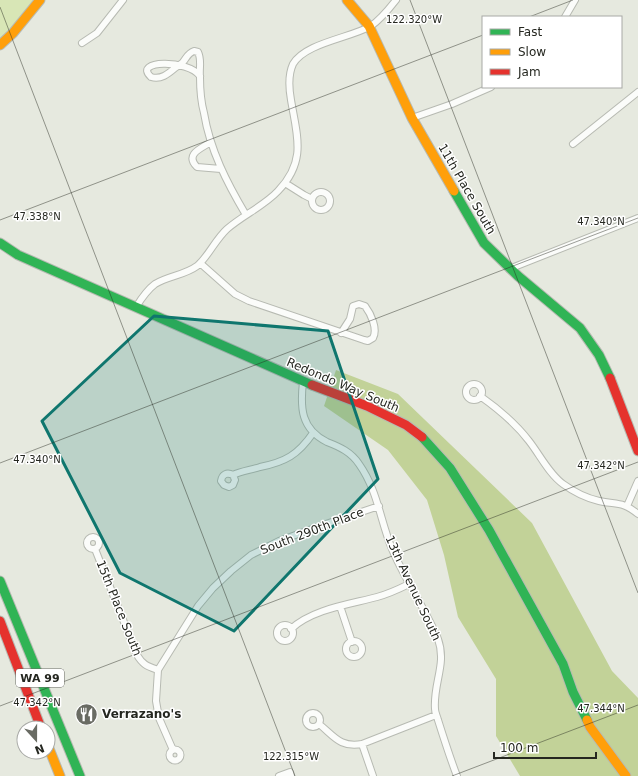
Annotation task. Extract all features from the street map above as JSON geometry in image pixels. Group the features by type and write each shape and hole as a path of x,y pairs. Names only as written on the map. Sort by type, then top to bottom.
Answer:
{"street":[{"path":"0,45 14,32 40,0"},
{"path":"82,43 97,33 123,0"},
{"name":"11th Place South","path":"348,0 369,26 412,118 477,233 496,258 579,328 596,350 609,376 638,451"},
{"path":"136,307 147,292 156,284 187,271 200,263 219,237 228,228 273,196 285,183 293,169 298,149 298,136 289,86 291,71 296,60 313,48 369,26 382,16 396,0"},
{"path":"566,16 575,0"},
{"path":"200,76 193,70 179,65 190,52 196,51 200,57 203,112 211,142 221,169 246,215"},
{"path":"412,118 452,104 489,88"},
{"path":"573,144 638,92"},
{"path":"211,142 196,152 192,156 192,160 197,167 221,169"},
{"path":"285,183 312,199"},
{"path":"509,269 638,218"},
{"name":"Redondo Way South","path":"0,243 18,255 303,382 367,406 399,422 420,435 441,458 462,486 489,530 563,664 573,692 590,727 626,776"},
{"path":"200,263 242,298 341,333 366,341 373,338 375,328 368,310 364,305 359,304 353,306 350,319 341,333"},
{"path":"233,475 268,466 294,455 304,445 313,433 308,426 304,413 302,395 303,382"},
{"path":"480,396 508,419 528,440 556,478 563,484 586,497 627,506 638,514"},
{"name":"13th Avenue South","path":"313,433 353,456 366,476 379,506 389,541 409,584 436,635 441,650 441,665 435,698 436,715 444,742 457,776"},
{"path":"627,506 638,481"},
{"name":"South 290th Place","path":"158,670 203,600 231,571 251,555 279,541 379,506"},
{"name":"15th Place South","path":"95,549 137,655 142,663 158,670"},
{"name":"WA 99","path":"0,581 80,776"},
{"path":"291,629 302,620 340,606 377,597 409,584"},
{"path":"340,606 352,642"},
{"name":"WA 99","path":"0,621 38,720"},
{"path":"158,670 156,701 158,712 173,750"},
{"path":"319,724 346,745 352,746 362,744 436,715"},
{"path":"362,744 373,776"},
{"path":"54,760 60,776"},
{"path":"280,776 290,772 291,776"}],"highlighted area":[{"path":"154,316 328,331 378,479 234,631 120,573 42,421"}],"green space":[{"path":"0,0 40,0 0,45"},
{"path":"336,370 398,394 532,523 612,671 638,698 638,776 520,776 496,736 496,679 458,617 444,555 427,500 388,450 324,406"}],"traffic: fast":[{"path":"454,191 484,243 518,276 580,328 599,355 610,378"},
{"path":"0,243 18,255 312,385"},
{"path":"422,437 450,468 489,530 563,664 573,692 587,720"},
{"path":"0,581 80,776"}],"traffic: slow":[{"path":"0,45 13,33 40,0"},
{"path":"347,0 369,26 412,118 454,191"},
{"path":"587,720 590,727 626,776"},
{"path":"54,760 60,776"}],"traffic: jam":[{"path":"610,378 638,451"},
{"path":"312,385 367,406 406,425 422,437"},
{"path":"0,621 38,720"}],"place":[{"name":"Verrazano's","path":"87,714"}]}
